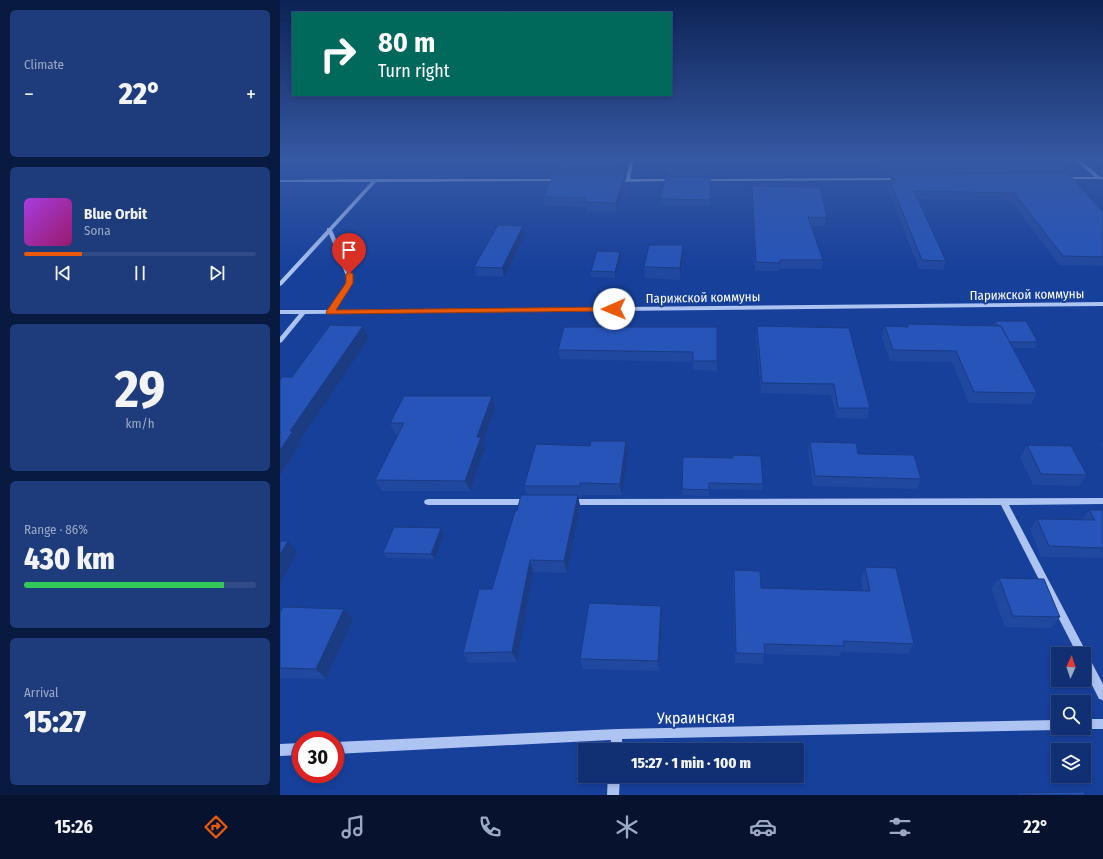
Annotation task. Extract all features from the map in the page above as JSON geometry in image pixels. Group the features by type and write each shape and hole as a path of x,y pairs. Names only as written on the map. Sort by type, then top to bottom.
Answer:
{"street":[{"path":"280,284 361,195"},
{"path":"329,229 350,278 347,288 330,312"},
{"name":"Парижской коммуны","path":"280,312 1103,304"},
{"path":"280,341 303,312"},
{"path":"1003,501 1078,647"},
{"path":"564,502 1103,501"},
{"path":"428,502 540,502"},
{"path":"1091,672 1103,695"},
{"path":"1091,724 1103,724"},
{"name":"Украинская","path":"344,748 617,734 1051,725"},
{"path":"616,743 617,734"},
{"path":"280,750 292,749"},
{"path":"613,795 614,783"}],"building":[{"path":"544,195 618,195 616,203 585,202 586,198 543,197"},
{"path":"661,195 710,195 710,200 660,199"},
{"path":"752,195 822,195 827,218 808,217 823,260 780,260 780,263 756,262"},
{"path":"896,195 916,195 946,261 922,260"},
{"path":"1016,195 1088,195 1103,212 1103,257 1063,256"},
{"path":"498,225 523,226 502,268 474,267"},
{"path":"649,245 683,245 680,268 644,267"},
{"path":"597,251 620,252 615,272 591,271"},
{"path":"995,321 1026,321 1038,342 1009,342 1001,326 998,326"},
{"path":"908,324 1001,326 1037,393 974,392 956,351 893,350 885,326 908,327"},
{"path":"330,325 363,326 290,431 293,431 280,450 280,380 282,377 292,377"},
{"path":"757,326 849,328 870,408 838,408 834,384 762,383"},
{"path":"564,327 717,327 717,361 693,361 693,352 558,350"},
{"path":"404,396 492,396 477,437 481,437 465,481 375,480 404,423 390,423"},
{"path":"591,441 626,441 620,484 580,483 580,486 524,486 536,444 590,446"},
{"path":"810,442 856,443 858,454 914,455 921,479 815,476"},
{"path":"1027,445 1071,446 1087,475 1041,474"},
{"path":"733,455 761,456 763,484 709,483 709,490 682,489 683,457 733,458"},
{"path":"521,495 578,495 564,561 530,560 512,652 463,653 479,589 492,589"},
{"path":"1089,510 1103,510 1103,548 1049,546 1037,519 1095,520"},
{"path":"394,527 441,528 431,554 383,553"},
{"path":"280,541 288,541 280,555"},
{"path":"865,567 896,568 914,644 843,641 844,646 764,644 765,654 736,653 734,570 760,571 761,588 870,591"},
{"path":"999,578 1044,579 1060,617 1013,616"},
{"path":"589,603 661,606 658,661 580,659"},
{"path":"283,607 344,609 316,669 280,668 280,612"},
{"path":"1084,792 1085,795 1018,795 1017,793"}],"route":[{"path":"349,274 350,283 330,312 614,309"}]}
